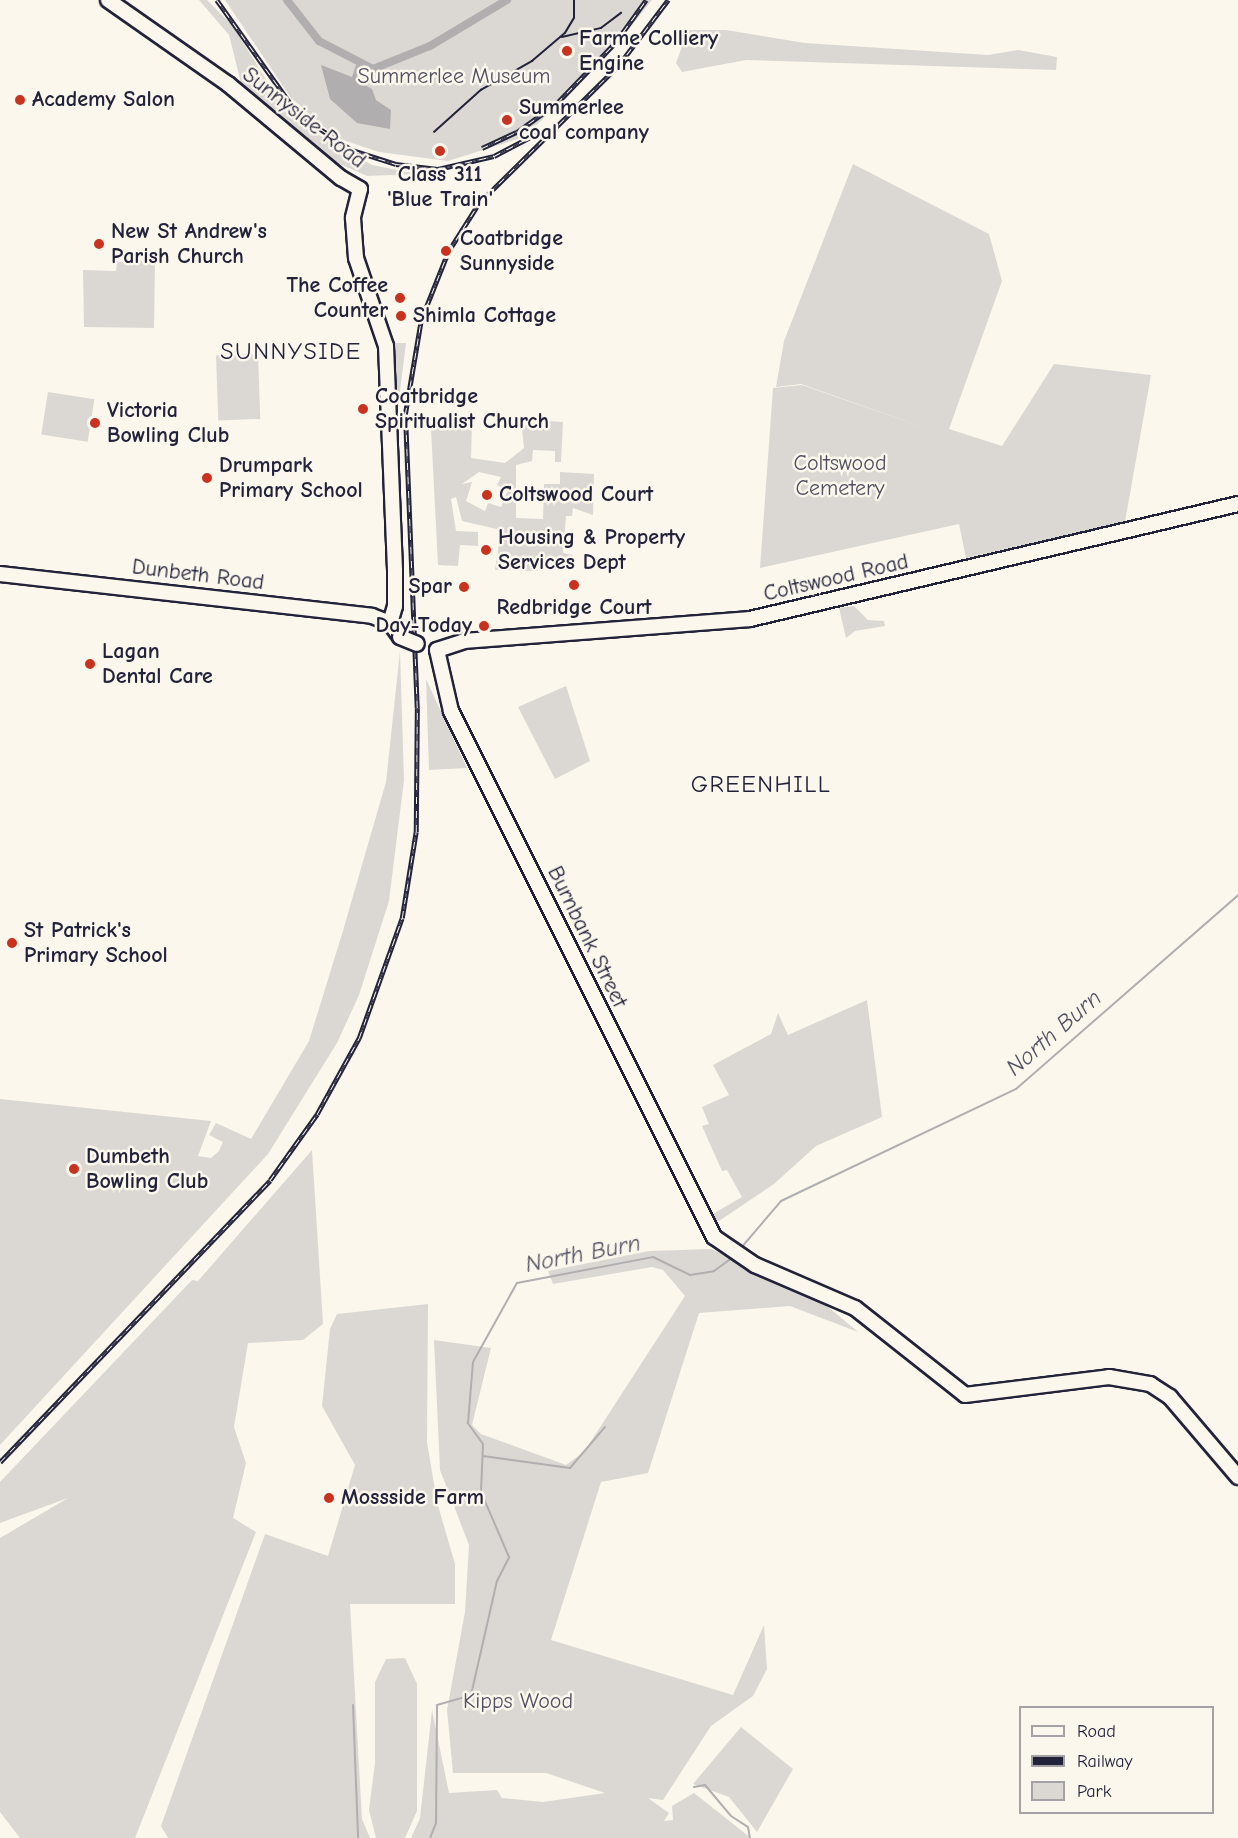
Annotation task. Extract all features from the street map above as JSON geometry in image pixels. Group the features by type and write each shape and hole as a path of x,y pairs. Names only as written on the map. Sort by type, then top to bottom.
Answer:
{"main road":[{"name":"Sunnyside Road","path":"108,0 228,84 340,178 360,189 354,211 356,258 386,346 395,571 395,606 390,623"},
{"name":"Coltswood Road","path":"437,650 464,640 750,619 1238,504"},
{"name":"Dunbeth Road","path":"0,574 372,616 390,623"},
{"path":"390,623 400,637 437,650"},
{"name":"Burnbank Street","path":"437,650 451,711 714,1237 735,1254 855,1308 964,1395 1122,1376 1150,1384 1170,1398 1238,1478"}],"green space":[{"path":"199,0 207,0 233,26 272,89 308,129 372,165 418,174 367,176 333,161 242,87 229,35"},
{"name":"Summerlee Museum","path":"225,0 652,0 603,61 524,137 448,161 379,152 337,138 291,98"},
{"path":"688,30 726,30 805,43 988,55 1018,50 1057,57 1056,70 746,60 682,72 676,63"},
{"name":"Coltswood Cemetery","path":"853,164 989,234 1002,281 949,429 1002,446 1054,364 1151,375 1125,522 966,558 959,524 760,568 773,388 802,385 934,431 801,384 776,387 784,341"},
{"path":"155,260 154,328 84,327 83,270 116,271 117,262"},
{"path":"395,343 406,343 397,415"},
{"path":"258,354 260,419 218,420 216,355"},
{"path":"48,392 94,399 88,442 41,434"},
{"path":"448,415 466,417 472,425 471,458 505,463 524,448 522,429 531,420 563,422 561,462 555,462 555,451 533,450 532,461 516,465 516,518 543,519 544,484 560,484 560,472 594,474 593,515 573,508 572,516 566,516 563,553 573,555 572,558 564,562 539,558 538,571 495,570 501,530 462,521 456,497 451,499 456,531 478,532 478,546 460,545 458,566 438,565 431,429","holes":["479,472 501,477 497,485 508,490 501,507 488,503 485,511 466,501 472,482 462,484"]},
{"path":"854,606 868,620 884,621 885,626 855,631 846,638 839,608"},
{"path":"400,651 404,780 389,901 359,995 337,1043 268,1154 0,1445 0,1099 211,1121 198,1156 211,1158 219,1151 223,1142 209,1135 216,1123 251,1139 309,1041 342,934 386,782"},
{"path":"426,679 467,768 429,770"},
{"path":"566,686 590,761 555,779 518,707"},
{"path":"867,1000 882,1117 816,1146 774,1184 719,1221 714,1219 711,1215 742,1197 727,1170 722,1171 702,1126 709,1124 702,1107 729,1095 713,1065 771,1034 778,1013 788,1035"},
{"path":"312,1150 323,1324 303,1340 248,1343 234,1427 246,1463 233,1518 256,1532 135,1838 20,1838 0,1812 0,1538 68,1498 0,1523 0,1482 192,1280 198,1281"},
{"name":"Kipps Wood","path":"711,1249 814,1295 858,1332 790,1306 699,1313 648,1473 601,1482 551,1640 733,1695 764,1625 767,1669 753,1696 711,1726 663,1800 648,1798 669,1813 664,1821 673,1820 672,1806 694,1793 751,1838 411,1838 420,1818 432,1710 449,1793 497,1790 502,1798 543,1802 605,1793 546,1773 453,1773 447,1710 465,1612 469,1545 440,1470 434,1340 491,1348 472,1425 481,1434 566,1465 584,1452 685,1296 663,1270 652,1267 553,1284 548,1271 649,1251"},
{"path":"428,1304 427,1442 437,1502 455,1564 455,1604 350,1604 362,1819 370,1838 168,1838 161,1826 265,1534 328,1556 355,1465 322,1406 330,1329 337,1314"},
{"path":"405,1658 417,1684 417,1811 405,1838 376,1838 369,1810 375,1763 375,1682 386,1659"},
{"path":"741,1727 793,1769 757,1832 729,1797 693,1784"}],"shaded area":[{"path":"321,65 352,77 356,65 360,66 356,80 372,89 376,100 391,110 390,129 357,123 330,99"}],"waterway":[{"path":"287,0 319,41 373,69 430,46 507,0"},
{"name":"North Burn","path":"741,1248 781,1201 1016,1089 1238,895"},
{"name":"North Burn","path":"430,1838 436,1823 437,1705 471,1695 497,1581 509,1557 481,1492 483,1444 468,1423 473,1362 517,1283 653,1257 690,1275 714,1271 733,1257"},
{"path":"483,1456 570,1468 605,1427"},
{"path":"353,1705 358,1838"},
{"path":"694,1787 705,1785 731,1816 748,1827 750,1838"}],"tram line":[{"path":"434,132 481,90 532,61 565,33 574,18 574,0"},
{"path":"562,37 601,28 621,13"}],"railway":[{"path":"217,0 298,114 352,150 396,164 438,169 494,156 538,133"},
{"path":"482,148 517,132 557,103 615,43 646,0"},
{"path":"0,1462 270,1180 317,1114 359,1038 402,918 416,832 417,708 405,415 421,320 448,252 479,203 618,66 668,0"},
{"path":"518,111 531,100"}],"place":[{"name":"Farme Colliery Engine","path":"567,51"},
{"name":"Academy Salon","path":"20,100"},
{"name":"Summerlee coal company","path":"507,120"},
{"name":"Class 311 'Blue Train'","path":"440,151"},
{"name":"New St Andrew's Parish Church","path":"99,244"},
{"name":"Coatbridge Sunnyside","path":"446,251"},
{"name":"The Coffee Counter","path":"400,298"},
{"name":"Shimla Cottage","path":"401,316"},
{"name":"Coatbridge Spiritualist Church","path":"363,409"},
{"name":"Victoria Bowling Club","path":"95,423"},
{"name":"Drumpark Primary School","path":"207,478"},
{"name":"Coltswood Court","path":"487,495"},
{"name":"Housing & Property Services Dept","path":"486,550"},
{"name":"Redbridge Court","path":"574,585"},
{"name":"Spar","path":"464,587"},
{"name":"Day-Today","path":"484,626"},
{"name":"Lagan Dental Care","path":"90,664"},
{"name":"St Patrick's Primary School","path":"12,943"},
{"name":"Dumbeth Bowling Club","path":"74,1169"},
{"name":"Mossside Farm","path":"329,1498"}],"district":[{"name":"SUNNYSIDE","path":"291,352"},
{"name":"GREENHILL","path":"761,785"}]}
